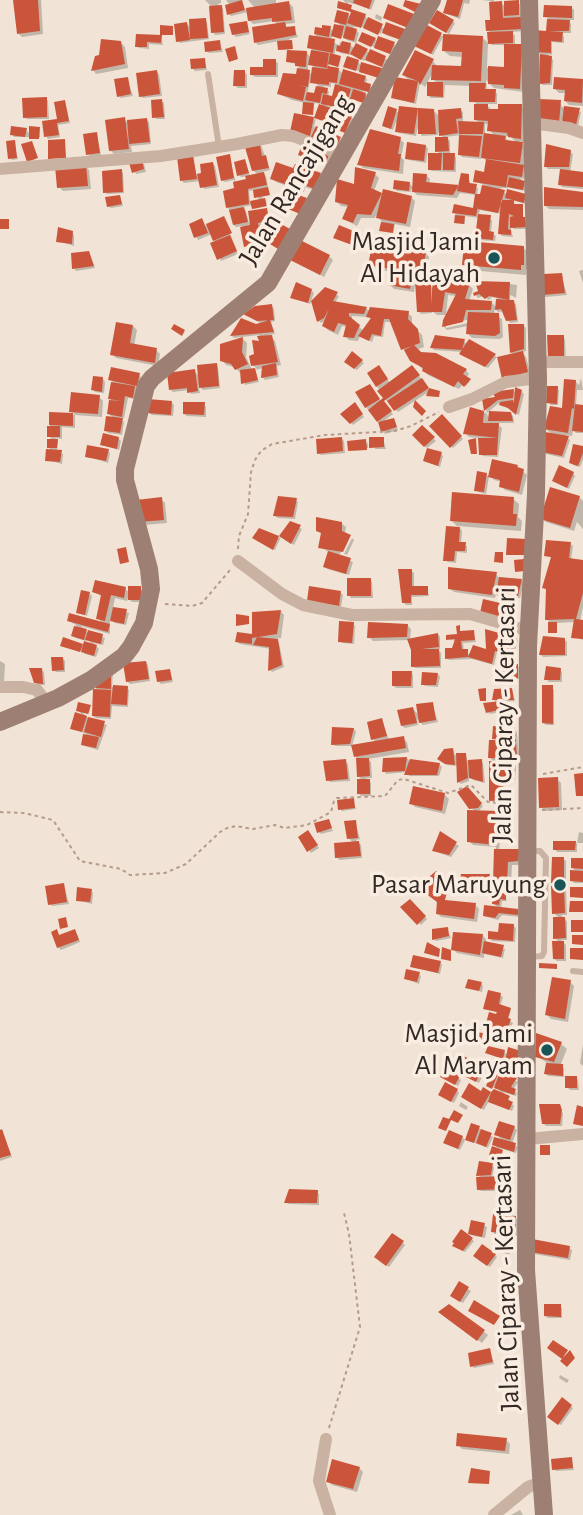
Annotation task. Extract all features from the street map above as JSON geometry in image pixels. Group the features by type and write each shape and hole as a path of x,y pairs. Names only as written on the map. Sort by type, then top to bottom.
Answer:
{"main road":[{"name":"Jalan Rancajigang","path":"0,722 47,703 91,680 124,656 144,623 150,603 149,569 125,480 125,469 146,386 152,378 268,283 432,0"},
{"name":"Jalan Ciparay - Kertasari","path":"529,0 538,370 536,505 529,631 526,1270 544,1515"}],"street":[{"path":"531,123 569,128 583,133"},
{"path":"0,169 161,156 282,135 293,136 342,155"},
{"path":"449,407 538,370 583,362"},
{"path":"238,561 303,606 352,615 470,614 529,631"},
{"path":"0,687 37,690 47,703"},
{"path":"528,1139 583,1134"},
{"path":"326,1439 319,1481 330,1515"},
{"path":"494,1515 528,1487 542,1482"}],"lane":[{"path":"208,74 219,147"},
{"path":"573,971 583,971"}],"path":[{"path":"150,603 192,606 202,603 238,561 239,536 248,514 251,472 261,451 272,444 325,435 395,431 449,407"},
{"path":"529,776 583,767"},
{"path":"0,812 24,813 53,820 80,861 121,869 130,875 165,873 186,864 227,828 236,826 253,829 275,825 285,828 307,825 331,812 337,798 385,796 395,783 404,779 448,793 471,785 493,804 583,808"},
{"path":"326,1439 360,1327 344,1213"}],"building":[{"path":"13,0 38,0 40,31 17,34"},
{"path":"242,0 245,10 227,15 225,5"},
{"path":"354,0 372,0 369,9 353,3"},
{"path":"405,0 421,4 417,13 403,6"},
{"path":"447,0 463,0 458,17 443,13"},
{"path":"519,0 519,15 504,16 504,1"},
{"path":"289,1 292,20 272,22 272,18 248,21 246,8"},
{"path":"338,1 352,5 351,9 366,14 361,28 347,23 351,12 337,8"},
{"path":"502,1 503,18 521,17 522,29 486,31 485,20 490,20 489,2"},
{"path":"388,4 414,14 408,28 383,18"},
{"path":"222,5 224,32 211,33 209,6"},
{"path":"544,5 572,6 572,18 543,17"},
{"path":"337,10 349,13 346,25 334,22"},
{"path":"437,10 454,20 446,33 429,23"},
{"path":"368,17 383,24 378,35 363,28"},
{"path":"206,18 208,38 190,39 189,19"},
{"path":"547,19 570,20 569,31 549,31 563,32 562,42 551,41 551,53 534,52 534,30 546,31"},
{"path":"247,21 249,32 232,35 229,24"},
{"path":"187,22 190,40 176,42 174,24"},
{"path":"285,22 286,27 295,26 296,35 254,43 252,27"},
{"path":"386,22 405,29 401,40 382,33"},
{"path":"334,24 344,26 341,39 331,36"},
{"path":"425,24 442,33 431,54 414,46"},
{"path":"160,25 173,26 173,35 160,35"},
{"path":"322,25 331,26 329,37 314,34 315,27 322,28"},
{"path":"346,26 357,29 354,41 343,38"},
{"path":"513,31 513,43 488,44 487,32"},
{"path":"362,32 376,38 371,47 358,41"},
{"path":"136,34 162,35 161,43 147,42 147,47 135,47"},
{"path":"443,34 483,36 481,81 431,80 432,65 461,66 462,52 442,51"},
{"path":"309,35 335,39 333,53 307,48"},
{"path":"378,36 395,42 390,54 374,48"},
{"path":"101,39 121,41 125,64 91,71 95,56 99,55"},
{"path":"220,40 221,50 205,52 204,42"},
{"path":"292,40 293,49 278,50 277,41"},
{"path":"342,41 351,43 349,54 336,51 337,45 340,46"},
{"path":"356,43 368,49 361,60 350,54"},
{"path":"504,44 522,44 520,89 488,84 488,66 504,67"},
{"path":"235,46 238,59 229,62 225,49"},
{"path":"370,49 386,56 382,67 365,60"},
{"path":"287,50 307,51 306,67 286,62"},
{"path":"311,50 329,53 327,68 308,65"},
{"path":"415,50 434,59 420,85 418,81 402,75"},
{"path":"330,53 341,56 338,67 328,64"},
{"path":"540,54 552,56 550,83 539,84"},
{"path":"347,56 359,60 356,71 343,67"},
{"path":"205,58 206,68 191,69 190,59"},
{"path":"263,59 276,59 276,75 250,75 250,67 263,67"},
{"path":"361,62 382,68 379,78 359,72"},
{"path":"328,66 339,68 337,83 310,83 312,67 327,69"},
{"path":"297,68 310,70 308,87 298,85 306,87 303,101 277,94 283,73 296,74"},
{"path":"343,69 366,76 364,82 371,84 369,92 339,84"},
{"path":"157,70 160,94 139,97 136,73"},
{"path":"234,70 245,70 245,86 233,86"},
{"path":"128,77 131,94 117,97 114,79"},
{"path":"395,77 418,81 414,103 391,98"},
{"path":"554,77 583,79 582,103 564,101 565,90 553,89"},
{"path":"427,82 443,82 443,97 427,96"},
{"path":"469,83 486,83 485,89 496,89 495,102 469,102"},
{"path":"335,84 351,89 348,99 339,97 337,107 321,104 323,94 332,96"},
{"path":"316,86 328,88 327,94 322,93 320,103 305,100 307,92 314,93"},
{"path":"353,89 366,93 364,103 350,99"},
{"path":"47,97 47,117 23,118 22,98"},
{"path":"162,99 164,117 152,118 151,100"},
{"path":"341,99 358,104 355,114 338,109"},
{"path":"539,99 561,100 559,123 539,121"},
{"path":"65,100 69,121 57,123 59,135 44,137 42,121 57,119 54,102"},
{"path":"303,102 314,103 313,115 302,114"},
{"path":"319,104 338,110 333,124 314,118"},
{"path":"474,104 488,104 488,109 498,109 498,104 522,104 521,139 508,137 507,133 487,131 488,121 474,120"},
{"path":"388,106 397,109 391,129 382,126"},
{"path":"399,106 418,108 414,134 395,132"},
{"path":"564,106 580,108 576,125 562,123"},
{"path":"418,108 434,109 436,134 418,134"},
{"path":"461,108 462,118 456,119 458,133 439,136 438,110"},
{"path":"340,111 352,116 345,133 333,128"},
{"path":"294,113 314,117 310,136 290,132"},
{"path":"125,117 129,149 109,151 105,120"},
{"path":"147,118 150,142 129,144 127,120"},
{"path":"458,121 484,122 483,134 459,134"},
{"path":"11,126 27,128 25,137 10,135"},
{"path":"29,126 40,127 39,139 29,139"},
{"path":"316,126 341,137 336,148 311,137"},
{"path":"370,129 401,137 399,171 357,165"},
{"path":"97,132 100,153 86,155 83,134"},
{"path":"484,133 523,142 520,163 481,158"},
{"path":"459,135 482,136 479,157 458,155"},
{"path":"435,137 448,137 449,151 435,152"},
{"path":"65,139 66,158 48,159 48,140"},
{"path":"15,140 17,158 8,159 6,141"},
{"path":"259,140 262,156 266,155 269,168 252,171 244,144"},
{"path":"32,141 38,158 27,162 21,144"},
{"path":"303,142 330,152 325,165 298,155"},
{"path":"407,142 426,145 424,161 405,159"},
{"path":"546,144 571,150 569,167 544,167"},
{"path":"428,153 442,153 441,170 428,170"},
{"path":"443,153 455,153 454,170 443,170"},
{"path":"230,154 234,178 221,181 216,157"},
{"path":"193,155 197,179 180,181 177,157"},
{"path":"142,159 144,169 132,173 129,163"},
{"path":"245,159 249,173 237,176 234,162"},
{"path":"486,159 524,165 522,177 508,175 506,187 473,182 475,170 484,172"},
{"path":"213,162 217,185 200,188 197,174 201,173 200,164"},
{"path":"276,162 293,168 295,164 321,173 315,189 301,184 300,189 270,179"},
{"path":"86,164 88,186 57,188 55,166"},
{"path":"355,167 376,172 371,188 382,193 371,215 357,214 353,223 342,219 348,205 335,202 337,179 354,184"},
{"path":"122,169 123,192 103,193 102,171"},
{"path":"560,169 583,172 583,187 558,185"},
{"path":"264,172 267,185 248,189 249,204 226,208 223,191 234,188 233,182 246,179 245,176"},
{"path":"413,173 427,174 426,182 459,185 453,195 412,192"},
{"path":"461,173 469,174 469,183 477,184 475,194 457,191"},
{"path":"509,177 525,181 523,190 507,187"},
{"path":"394,180 410,182 409,191 393,189"},
{"path":"482,185 505,190 498,213 478,207 476,216 452,213 454,204 473,208 475,194 480,194"},
{"path":"268,187 270,195 254,198 253,190"},
{"path":"544,187 583,192 583,207 544,206"},
{"path":"383,189 412,196 406,224 376,218"},
{"path":"507,189 526,194 524,203 505,198"},
{"path":"287,191 307,198 300,214 281,206"},
{"path":"120,195 122,204 107,207 105,197"},
{"path":"265,198 267,206 252,209 250,201"},
{"path":"501,200 514,200 514,204 523,204 526,227 510,228 510,217 514,216 509,214 508,229 511,230 511,235 498,234"},
{"path":"244,207 248,222 233,225 229,210"},
{"path":"267,208 269,221 258,223 262,243 244,247 240,227 250,225 248,211"},
{"path":"478,214 491,215 489,231 494,232 493,240 475,238"},
{"path":"455,215 465,216 464,224 454,223"},
{"path":"224,216 232,233 213,241 206,224"},
{"path":"202,218 208,233 194,238 189,224"},
{"path":"0,219 9,219 9,229 0,229"},
{"path":"274,220 290,229 278,249 262,239"},
{"path":"381,222 394,224 393,233 379,231"},
{"path":"339,225 368,237 363,249 333,238"},
{"path":"58,227 73,231 72,244 56,242"},
{"path":"230,235 237,251 217,260 210,243"},
{"path":"298,239 330,255 320,275 288,259"},
{"path":"373,241 426,252 423,269 402,265 400,276 412,278 410,289 388,285 391,269 368,265"},
{"name":"Masjid Jami Al Hidayah","path":"464,243 524,246 524,265 521,265 521,270 462,265"},
{"path":"89,251 94,266 72,269 71,253"},
{"path":"562,273 565,293 542,295 544,274"},
{"path":"433,279 470,283 465,299 492,301 491,310 466,310 463,322 442,327 456,294 445,292 442,312 417,312 415,281 431,284 431,304"},
{"path":"475,281 510,282 509,300 489,296 485,299 479,294 474,296 473,293 478,291"},
{"path":"296,282 312,289 308,303 290,298"},
{"path":"325,287 338,292 333,301 367,307 364,314 349,313 360,325 354,338 343,337 346,325 338,323 334,332 322,326 329,309 324,318 317,322 311,301"},
{"path":"496,299 514,300 517,320 506,321 501,309 495,310"},
{"path":"272,304 274,320 257,321 243,314 255,306"},
{"path":"370,307 409,311 408,319 418,329 420,343 401,350 389,319 384,319 381,336 372,334 369,341 358,336 371,318 366,317"},
{"path":"468,312 499,313 500,333 495,336 466,334"},
{"path":"241,318 256,324 270,320 274,332 230,336"},
{"path":"116,322 133,325 130,343 157,348 155,363 110,355"},
{"path":"174,324 185,330 182,336 171,329"},
{"path":"508,324 524,324 524,349 510,353"},
{"path":"272,335 278,362 251,366 249,356 254,354 252,340 259,341 257,336"},
{"path":"435,335 465,339 462,350 430,348"},
{"path":"547,335 564,335 564,359 548,359"},
{"path":"243,337 242,352 248,364 235,370 231,364 220,361 220,344"},
{"path":"469,339 496,354 485,367 459,354"},
{"path":"414,345 421,352 436,353 467,369 463,374 471,379 464,387 458,381 454,387 422,371 423,368 410,361 404,350"},
{"path":"352,351 363,360 354,369 344,362"},
{"path":"523,351 528,372 502,379 497,357"},
{"path":"217,363 219,386 199,388 197,365"},
{"path":"276,363 277,375 261,378 262,366"},
{"path":"379,365 388,379 376,387 367,373"},
{"path":"412,365 420,375 384,401 392,411 377,422 368,410 383,398 377,391"},
{"path":"111,367 140,373 137,386 108,380"},
{"path":"255,368 258,380 241,384 240,370"},
{"path":"195,369 198,391 187,393 187,388 169,390 167,373"},
{"path":"93,376 103,377 102,392 91,390"},
{"path":"422,378 429,388 394,411 387,401"},
{"path":"564,379 576,380 574,409 572,408 568,433 544,429 550,406 562,408"},
{"path":"111,382 135,386 133,398 125,396 122,417 107,414 109,400 122,401 108,399"},
{"path":"370,384 380,399 365,408 355,392"},
{"path":"547,386 558,386 557,404 546,403"},
{"path":"515,387 522,390 516,415 499,405 500,402 513,400 514,403"},
{"path":"429,388 440,391 439,397 426,396"},
{"path":"514,389 513,398 498,400 484,411 482,399 495,397 492,392"},
{"path":"71,392 100,395 98,414 69,412"},
{"path":"148,399 172,401 171,415 147,413"},
{"path":"415,400 426,411 422,416 413,407"},
{"path":"183,402 205,402 204,415 183,414"},
{"path":"355,402 363,414 350,424 340,414"},
{"path":"575,404 583,405 583,432 572,431"},
{"path":"470,407 484,411 483,423 499,423 498,438 463,434"},
{"path":"489,411 511,412 513,421 488,421"},
{"path":"49,412 73,413 73,426 49,425"},
{"path":"442,414 462,436 450,448 429,426"},
{"path":"106,416 123,418 120,433 104,431"},
{"path":"394,418 397,427 381,432 378,422"},
{"path":"422,425 435,437 424,447 412,435"},
{"path":"47,426 60,426 60,437 47,437"},
{"path":"545,432 569,436 562,456 542,452"},
{"path":"103,433 119,437 117,449 100,445"},
{"path":"342,437 343,451 317,454 316,439"},
{"path":"369,437 384,437 384,447 369,448"},
{"path":"476,438 477,454 471,454 468,440"},
{"path":"478,438 498,438 497,455 479,455"},
{"path":"47,439 58,439 57,448 47,448"},
{"path":"366,439 367,450 348,451 347,441"},
{"path":"573,444 583,446 578,466 569,463"},
{"path":"87,445 109,449 106,461 85,457"},
{"path":"427,448 442,452 438,466 423,461"},
{"path":"46,449 62,450 60,462 45,461"},
{"path":"492,459 524,469 519,492 499,487 500,480 488,477"},
{"path":"559,465 574,472 567,488 552,481"},
{"path":"477,471 487,473 484,492 474,491"},
{"path":"550,487 580,496 570,528 540,519"},
{"path":"452,492 514,497 513,514 517,514 516,526 450,521"},
{"path":"278,496 297,498 293,517 273,516"},
{"path":"162,497 164,520 138,522 136,500"},
{"path":"316,517 342,522 342,531 351,535 343,552 318,548 321,533 316,531"},
{"path":"290,521 301,525 291,544 279,536"},
{"path":"446,526 460,527 459,542 466,542 465,551 455,551 454,561 443,561"},
{"path":"259,528 279,536 273,550 252,538"},
{"path":"507,538 526,539 525,555 506,555"},
{"path":"546,540 571,542 569,558 583,560 583,593 576,619 583,620 583,639 571,638 574,619 545,620 546,589 542,588 551,557 544,556"},
{"path":"126,547 129,562 120,564 117,549"},
{"path":"328,551 351,558 346,574 323,567"},
{"path":"495,552 503,552 503,563 494,562"},
{"path":"524,559 525,571 515,572 514,560"},
{"path":"448,567 497,572 492,595 448,589"},
{"path":"398,569 412,569 412,586 428,586 428,595 411,595 411,603 402,603"},
{"path":"499,577 522,579 518,596 496,595"},
{"path":"347,578 371,578 371,596 347,596"},
{"path":"95,580 126,587 124,598 111,595 105,621 96,619 101,595 92,592"},
{"path":"128,586 141,586 141,600 128,600"},
{"path":"309,586 341,591 339,606 307,601"},
{"path":"81,590 90,592 85,615 76,613"},
{"path":"483,599 509,605 505,619 480,613"},
{"path":"113,607 127,609 124,624 110,621"},
{"path":"281,610 277,634 252,638 252,644 235,642 237,632 252,634 252,612"},
{"path":"69,613 110,624 108,632 67,621"},
{"path":"236,614 249,616 249,624 236,626"},
{"path":"339,621 354,622 352,643 338,642"},
{"path":"368,622 408,624 407,637 367,638"},
{"path":"548,622 557,622 557,633 548,633"},
{"path":"460,625 460,631 474,630 475,640 461,641 462,649 468,649 468,657 445,659 445,648 452,648 455,639 446,640 446,635 457,634 456,626"},
{"path":"74,626 87,629 84,640 71,636"},
{"path":"485,629 517,638 511,654 495,651 492,664 468,657 473,645 486,649"},
{"path":"88,630 103,634 101,644 85,640"},
{"path":"438,633 439,647 422,649 439,649 440,666 411,667 411,650 407,639"},
{"path":"543,636 565,638 565,655 539,655"},
{"path":"63,637 83,644 80,652 60,646"},
{"path":"257,637 278,639 282,665 268,671 269,647 253,645"},
{"path":"84,641 97,645 94,656 81,652"},
{"path":"51,657 63,657 64,670 52,671"},
{"path":"146,661 149,679 126,682 123,663"},
{"path":"504,664 518,664 518,678 503,677"},
{"path":"546,666 561,668 560,680 544,680"},
{"path":"111,667 111,689 96,688 96,679"},
{"path":"29,668 42,668 43,684 34,683"},
{"path":"170,669 172,680 157,682 155,671"},
{"path":"392,671 412,671 411,686 392,686"},
{"path":"422,672 438,673 436,685 421,685"},
{"path":"113,685 128,686 127,705 111,704"},
{"path":"542,685 553,685 553,724 542,723"},
{"path":"486,688 486,701 480,701 478,689"},
{"path":"512,688 514,700 492,700 494,689"},
{"path":"93,689 111,690 110,717 92,716"},
{"path":"501,701 502,709 486,713 483,703"},
{"path":"78,702 91,705 88,714 76,711"},
{"path":"433,702 436,720 419,723 416,704"},
{"path":"413,707 417,723 401,726 397,710"},
{"path":"75,712 87,716 82,732 70,729"},
{"path":"88,717 105,721 101,737 84,732"},
{"path":"382,718 387,736 371,740 367,722"},
{"path":"493,726 515,728 517,759 488,758 489,740 507,740 492,739"},
{"path":"332,727 354,728 350,744 331,745"},
{"path":"83,734 99,737 96,748 81,745"},
{"path":"404,736 406,748 354,757 351,745"},
{"path":"453,748 455,765 445,764 437,759 444,749"},
{"path":"456,753 466,753 468,778 457,783"},
{"path":"407,757 405,771 382,772 383,758"},
{"path":"356,758 369,758 370,776 357,777"},
{"path":"346,759 348,779 326,781 323,761"},
{"path":"410,759 440,763 437,775 404,775"},
{"path":"482,759 483,782 469,778 468,760"},
{"path":"489,761 514,762 514,778 503,778 503,800 489,801"},
{"path":"583,773 583,796 576,796 574,774"},
{"path":"558,777 559,807 539,808 538,778"},
{"path":"357,779 370,779 370,794 357,794"},
{"path":"413,786 445,793 442,811 409,804"},
{"path":"467,786 482,803 478,808 469,809 457,792"},
{"path":"354,798 355,808 338,810 337,800"},
{"path":"467,810 499,811 496,845 467,842"},
{"path":"329,819 332,828 317,833 314,823"},
{"path":"356,820 358,838 347,839 344,821"},
{"path":"308,830 318,845 307,852 298,837"},
{"path":"440,831 457,842 449,855 432,851"},
{"path":"359,841 361,856 335,858 334,843"},
{"path":"553,841 576,841 575,850 553,850"},
{"path":"494,849 520,849 518,861 508,862 507,883 493,882"},
{"path":"552,857 564,857 564,883 551,883"},
{"path":"571,858 583,858 583,869 571,868"},
{"path":"570,870 583,871 583,882 570,881"},
{"path":"436,871 448,884 442,888 447,892 445,900 476,903 474,919 436,914 437,902 417,887"},
{"path":"461,874 490,874 486,891 459,889"},
{"path":"64,883 67,902 48,905 45,886"},
{"path":"493,886 501,887 502,893 506,894 506,900 500,899 499,905 492,904"},
{"path":"551,886 564,886 565,913 552,914"},
{"path":"77,887 92,889 90,902 76,901"},
{"path":"570,887 583,887 583,898 570,897"},
{"path":"410,899 426,916 417,925 400,907"},
{"path":"570,901 583,901 583,912 569,912"},
{"path":"484,905 518,909 518,915 499,913 495,918 483,916"},
{"path":"66,917 68,927 60,929 58,919"},
{"path":"553,917 565,917 566,938 553,939"},
{"path":"571,920 583,920 583,932 571,932"},
{"path":"499,923 514,924 513,941 488,939 488,931 498,932"},
{"path":"448,927 449,936 432,940 432,929"},
{"path":"57,929 59,935 75,929 79,940 57,948 51,932"},
{"path":"453,932 483,934 480,955 451,950"},
{"path":"572,935 583,935 583,945 572,944"},
{"path":"484,941 504,945 501,957 482,953"},
{"path":"552,941 564,941 564,959 553,959"},
{"path":"427,942 440,949 439,957 424,953"},
{"path":"442,947 451,950 451,961 441,959"},
{"path":"570,948 583,948 583,960 570,959"},
{"path":"413,955 441,961 438,973 410,967"},
{"path":"539,963 557,964 557,969 539,968"},
{"path":"406,969 420,972 417,982 404,979"},
{"path":"552,977 571,980 565,1019 545,1015"},
{"path":"468,979 482,982 479,991 465,988"},
{"path":"488,990 501,993 499,1004 511,1008 508,1018 511,1019 506,1033 485,1027 489,1012 497,1012 483,1009"},
{"path":"468,1031 483,1033 481,1041 466,1037"},
{"name":"Masjid Jami Al Maryam","path":"536,1033 562,1042 554,1062 535,1057"},
{"path":"488,1046 505,1050 503,1059 485,1053"},
{"path":"508,1047 521,1051 518,1072 504,1067"},
{"path":"459,1054 470,1059 468,1063 482,1069 476,1082 452,1070"},
{"path":"546,1063 563,1064 563,1076 544,1074"},
{"path":"445,1068 460,1076 455,1085 440,1077"},
{"path":"493,1069 499,1071 492,1089 486,1086"},
{"path":"500,1072 517,1078 511,1087 516,1089 514,1095 494,1088"},
{"path":"565,1076 577,1076 577,1088 565,1088"},
{"path":"445,1082 458,1089 451,1102 438,1095"},
{"path":"469,1083 481,1091 483,1087 491,1092 481,1109 461,1097"},
{"path":"494,1089 510,1096 508,1100 513,1102 509,1110 488,1102"},
{"path":"539,1104 560,1104 560,1124 542,1124"},
{"path":"577,1105 583,1107 583,1126 573,1124"},
{"path":"454,1110 463,1115 458,1123 451,1120 446,1131 438,1128 443,1117 449,1119"},
{"path":"499,1121 515,1126 510,1140 494,1135"},
{"path":"471,1123 480,1126 474,1143 465,1140"},
{"path":"2,1129 11,1155 0,1158 0,1130"},
{"path":"481,1129 492,1133 486,1147 476,1143"},
{"path":"449,1130 463,1136 458,1149 443,1143"},
{"path":"494,1137 516,1143 514,1152 492,1145"},
{"path":"540,1145 550,1145 550,1155 540,1155"},
{"path":"492,1146 503,1150 500,1159 489,1155"},
{"path":"479,1161 493,1163 491,1175 476,1176"},
{"path":"507,1176 507,1189 477,1190 476,1177"},
{"path":"289,1189 318,1190 317,1203 284,1203"},
{"path":"493,1214 516,1216 515,1234 491,1232"},
{"path":"471,1220 485,1223 482,1237 468,1234"},
{"path":"461,1229 473,1238 463,1251 452,1246"},
{"path":"392,1233 404,1241 386,1266 374,1257"},
{"path":"496,1239 509,1242 506,1253 493,1250"},
{"path":"532,1239 570,1246 568,1258 530,1252"},
{"path":"482,1244 496,1254 487,1266 473,1256"},
{"path":"459,1281 469,1287 460,1302 450,1296"},
{"path":"474,1300 500,1316 494,1325 468,1311"},
{"path":"449,1304 485,1330 477,1341 438,1312"},
{"path":"544,1304 561,1304 561,1317 544,1316"},
{"path":"553,1340 568,1350 562,1359 547,1348"},
{"path":"490,1348 493,1362 470,1367 468,1353"},
{"path":"570,1350 575,1358 567,1367 560,1361"},
{"path":"562,1397 572,1405 558,1425 547,1417"},
{"path":"457,1433 507,1438 505,1451 456,1446"},
{"path":"572,1457 573,1468 552,1470 551,1459"},
{"path":"332,1459 360,1467 353,1489 326,1482"},
{"path":"471,1468 490,1471 489,1484 468,1483"}],"place":[{"name":"Masjid Jami Al Hidayah","path":"494,258"},
{"name":"Pasar Maruyung","path":"560,885"},
{"name":"Masjid Jami Al Maryam","path":"547,1050"}]}
